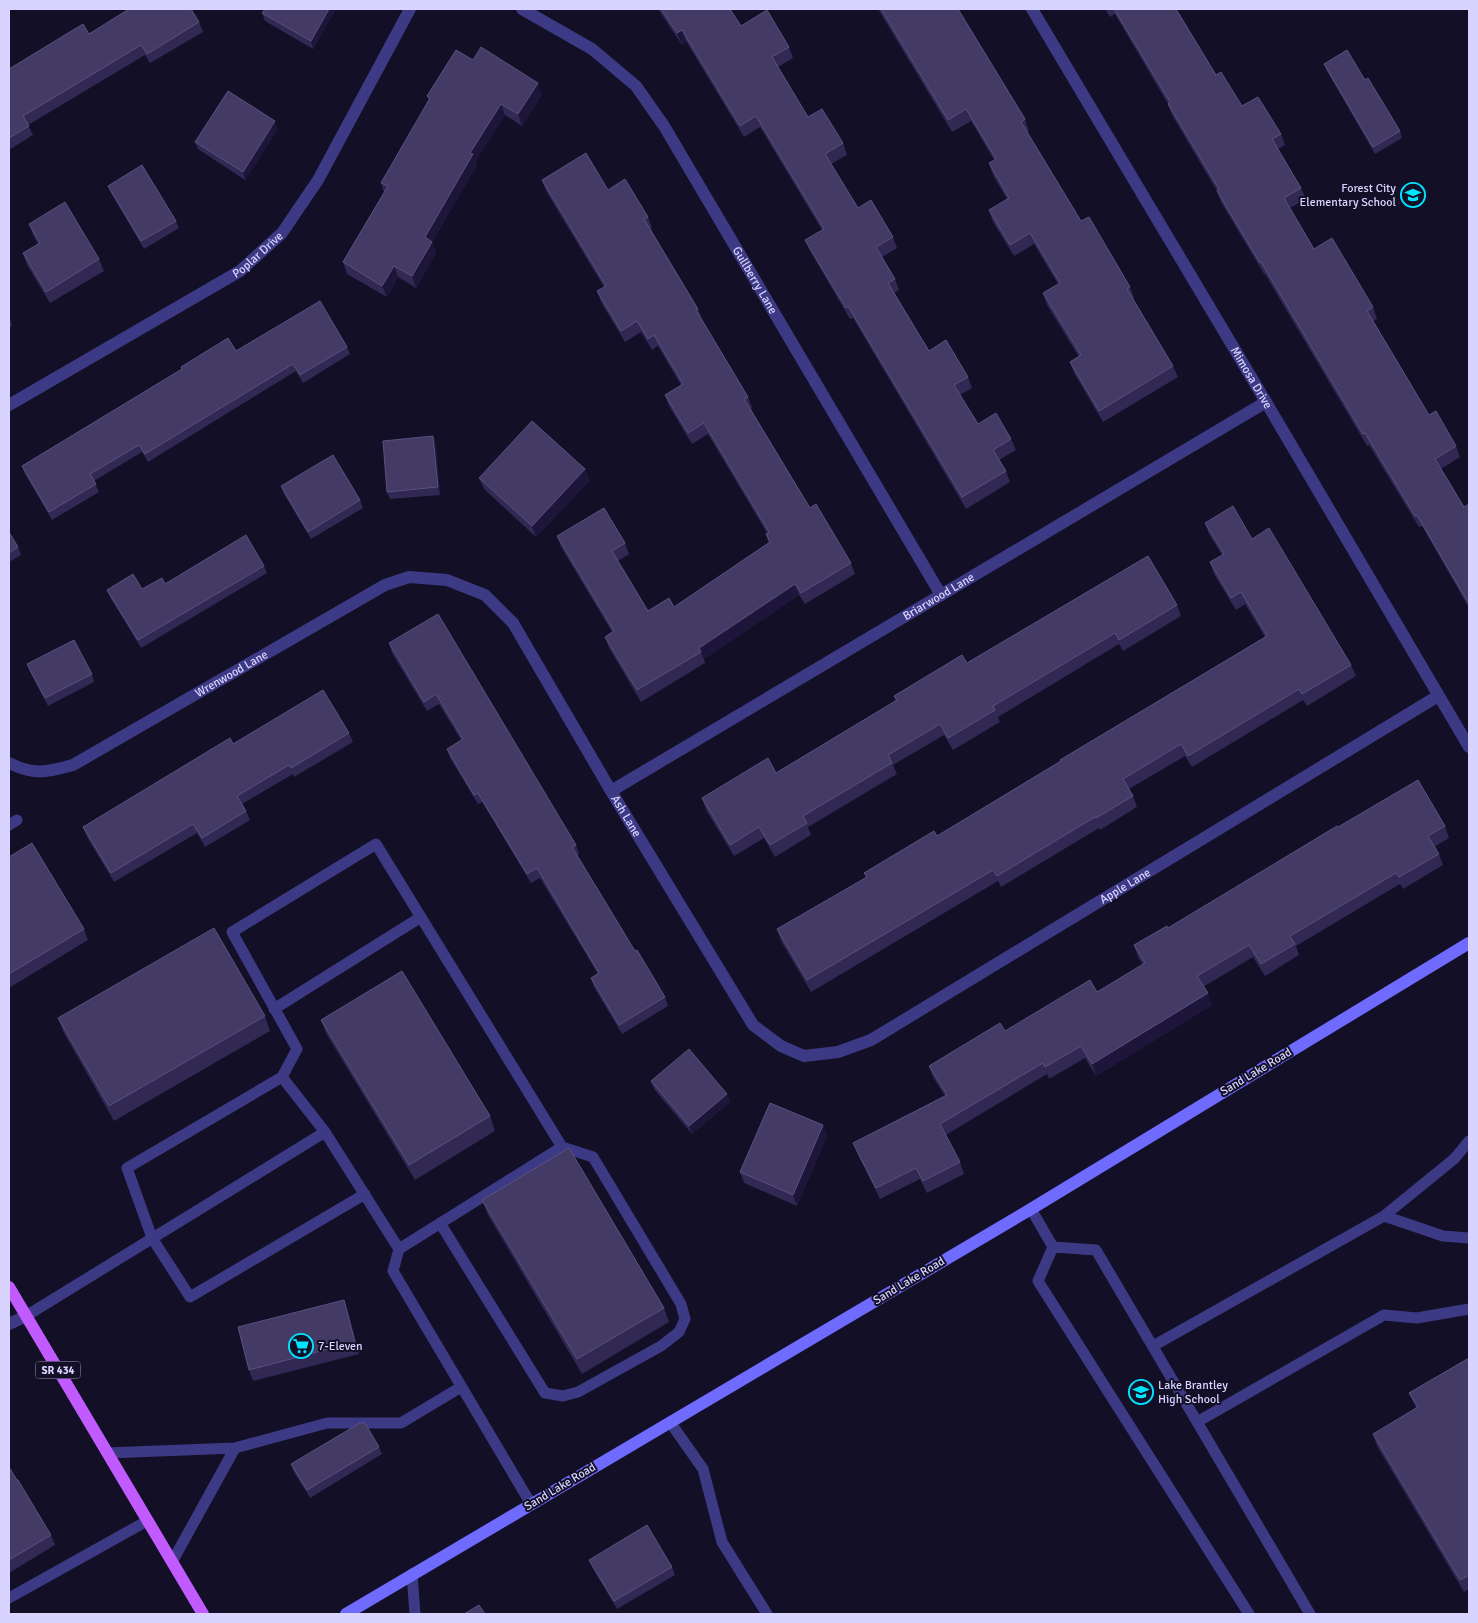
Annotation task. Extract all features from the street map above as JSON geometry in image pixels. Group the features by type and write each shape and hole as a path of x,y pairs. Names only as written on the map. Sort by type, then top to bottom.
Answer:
{"main road":[{"name":"SR 434","path":"9,1287 203,1614"}],"street":[{"name":"Poplar Drive","path":"9,405 240,271 282,234 318,180 410,9"},
{"name":"Gullberry Lane","path":"522,9 592,49 636,86 664,126 941,595"},
{"name":"Mimosa Drive","path":"1032,9 1469,747"},
{"name":"Briarwood Lane","path":"611,791 1266,402"},
{"name":"Wrenwood Lane","path":"13,765 43,773 73,765 385,585 409,577 447,580"},
{"name":"Ash Lane","path":"447,580 485,595 513,623 611,791 753,1025 781,1046 804,1056"},
{"name":"Apple Lane","path":"804,1056 838,1052 871,1040 1438,696"},
{"name":"Sand Lake Road","path":"346,1614 1031,1209 1469,944"},
{"path":"9,1324 26,1316"}],"lane":[{"path":"365,1194 190,1297 152,1238 126,1168 282,1077 297,1049 232,932 376,844 562,1147 593,1157 681,1304 685,1319 679,1332 662,1346 578,1392 563,1396 545,1393 440,1223"},
{"path":"274,1009 421,917"},
{"path":"282,1077 325,1132 399,1249"},
{"path":"26,1316 325,1132"},
{"path":"1152,1346 1384,1216 1454,1159 1469,1140"},
{"path":"531,1504 392,1271 399,1249 562,1147"},
{"path":"1031,1209 1053,1247"},
{"path":"1384,1216 1443,1236 1469,1238"},
{"path":"1053,1247 1096,1250 1310,1614"},
{"path":"1053,1247 1038,1281 1249,1614"},
{"path":"1197,1422 1384,1315 1417,1318 1469,1309"},
{"path":"107,1453 235,1448 327,1423 401,1423 461,1387"},
{"path":"670,1422 703,1469 722,1542 767,1614"},
{"path":"172,1562 235,1448"},
{"path":"9,1598 147,1521"},
{"path":"412,1574 415,1614"}],"building":[{"path":"129,9 191,9 199,22 147,54 141,45 23,116 29,126 9,138 9,69 83,24 89,34"},
{"path":"265,9 329,9 311,41 262,13"},
{"path":"661,9 730,9 741,26 767,10 789,47 772,57 808,117 822,109 843,143 825,154 858,208 871,200 893,237 876,247 895,279 888,283 929,351 946,340 968,377 954,385 978,424 996,413 1011,439 993,450 1006,471 962,497 848,306 846,308 805,240 824,229 756,116 740,126 682,30 677,33"},
{"path":"881,9 958,9 1025,119 1021,122 1081,221 1089,217 1130,287 1127,289 1173,366 1099,411 1070,362 1081,355 1043,293 1060,283 1030,233 1010,245 989,210 1009,198 989,163 996,159 966,109 948,120"},
{"path":"1114,9 1176,9 1216,75 1221,72 1242,106 1258,97 1281,134 1272,139 1301,188 1284,198 1314,249 1332,238 1373,307 1367,311 1429,415 1436,411 1456,446 1435,459 1464,507 1469,504 1469,604 1417,515 1415,516 1365,433 1363,434 1217,191 1219,189 1168,104 1170,102"},
{"path":"481,47 538,83 518,114 501,104 470,153 473,154 425,237 432,242 412,276 394,266 382,286 343,262 388,186 381,183 430,98 427,96 456,50 473,60"},
{"path":"1347,50 1365,80 1368,78 1400,131 1373,147 1324,64"},
{"path":"228,91 275,121 243,172 195,142"},
{"path":"586,153 608,190 625,179 648,217 644,219 748,397 744,399 810,508 816,504 851,563 801,593 795,584 699,648 701,652 637,690 605,637 614,631 557,536 604,508 625,543 612,551 648,611 669,598 674,607 770,542 766,534 769,532 704,423 688,433 665,395 683,384 654,335 648,339 637,321 621,331 597,291 606,286 542,180"},
{"path":"142,165 176,221 141,241 108,186"},
{"path":"65,202 99,259 46,292 23,253 40,243 29,224"},
{"path":"320,301 347,347 300,375 293,364 145,454 139,445 90,474 96,484 49,512 22,466 182,369 181,367 228,338 236,351"},
{"path":"532,421 585,469 532,526 479,478"},
{"path":"433,436 438,487 387,492 383,441"},
{"path":"333,455 360,500 308,532 281,486"},
{"path":"1233,506 1252,539 1269,528 1351,665 1302,694 1299,689 1188,756 1181,744 1123,779 1133,796 997,876 993,870 807,980 777,929 867,877 864,873 934,831 937,836 1267,636 1241,592 1231,598 1210,562 1224,554 1205,523"},
{"path":"9,532 18,547 9,553"},
{"path":"246,535 264,566 138,640 107,590 133,574 142,589 162,578 165,584"},
{"path":"1148,556 1177,605 1119,640 1115,633 993,706 995,710 948,738 940,724 888,755 892,763 803,816 807,823 770,845 759,827 730,845 702,798 768,758 776,773 897,700 894,696 962,655 967,663"},
{"path":"438,614 576,845 572,847 665,997 619,1025 591,978 599,973 537,868 527,874 478,793 474,795 447,749 463,739 436,694 424,702 389,643"},
{"path":"74,640 92,674 45,698 27,664"},
{"path":"323,690 349,733 291,768 289,765 237,796 246,811 202,838 193,824 111,873 83,827 230,738 233,744"},
{"path":"1418,780 1445,826 1428,836 1439,854 1399,877 1396,873 1290,936 1295,944 1261,964 1249,945 1197,976 1208,993 1092,1064 1081,1046 1045,1067 1043,1063 940,1124 960,1162 923,1181 916,1168 876,1188 853,1143 947,1095 929,1066 1000,1023 1005,1031 1090,980 1097,992 1145,963 1134,945 1167,926 1168,928 1337,826"},
{"path":"32,843 84,929 9,974 9,857"},
{"path":"214,928 265,1016 109,1106 58,1018"},
{"path":"402,971 490,1116 409,1165 321,1020"},
{"path":"689,1049 727,1094 689,1126 651,1081"},
{"path":"770,1103 823,1125 793,1195 740,1172"},
{"path":"569,1148 664,1308 577,1359 482,1200"},
{"name":"7-Eleven","path":"344,1300 355,1342 249,1370 238,1327"},
{"path":"1469,1358 1469,1575 1460,1580 1373,1434 1418,1407 1409,1393"},
{"path":"360,1423 365,1423 379,1447 307,1490 291,1464"},
{"path":"9,1467 51,1535 9,1560"},
{"path":"647,1525 672,1567 614,1601 589,1560"},
{"path":"479,1605 485,1614 464,1614"}],"place":[{"name":"Forest City Elementary School","path":"1413,195"},
{"name":"7-Eleven","path":"301,1346"},
{"name":"Lake Brantley High School","path":"1141,1392"}]}
